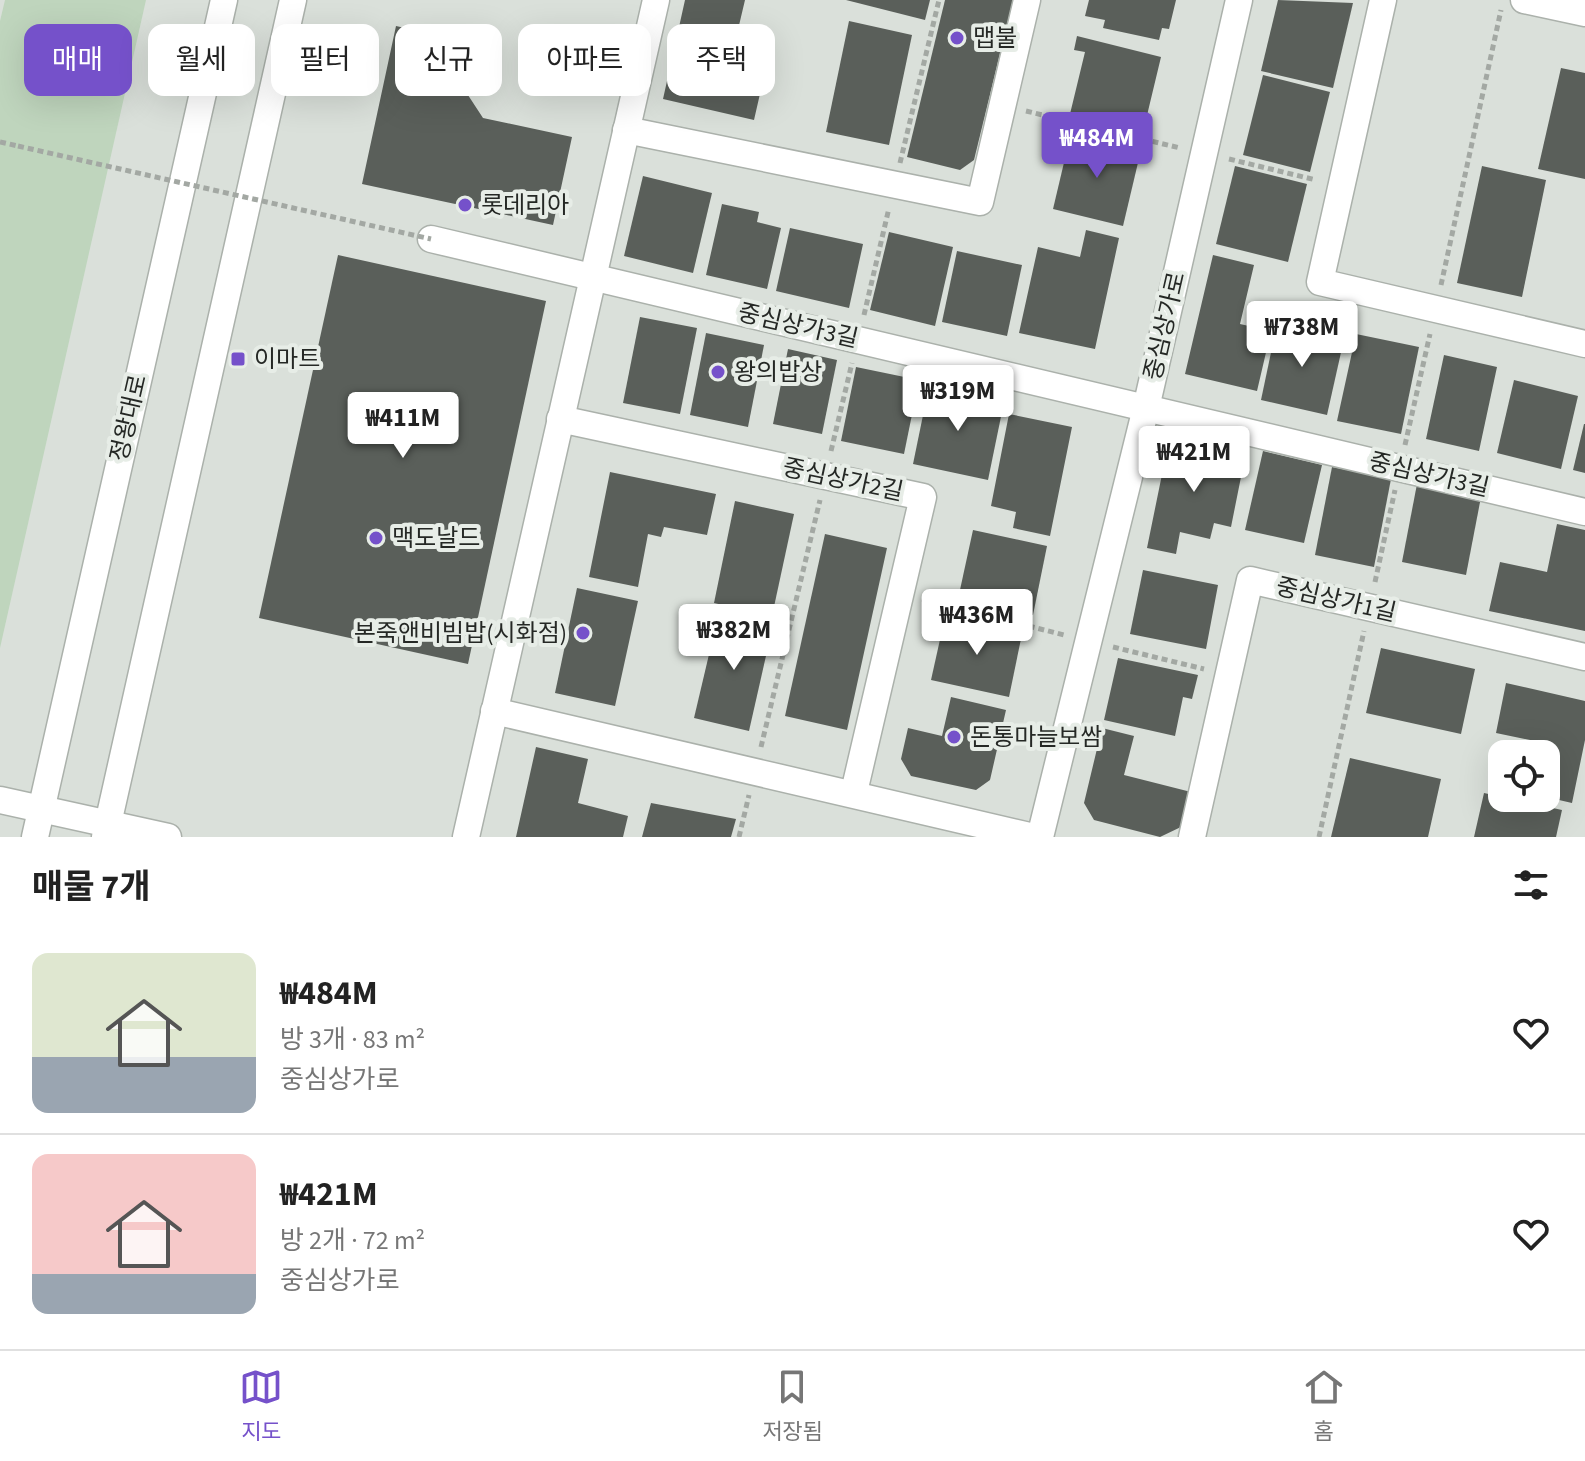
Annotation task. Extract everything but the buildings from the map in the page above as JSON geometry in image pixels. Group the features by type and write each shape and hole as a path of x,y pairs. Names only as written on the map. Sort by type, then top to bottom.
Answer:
{"street":[{"name":"정왕대로","path":"35,837 224,0"},
{"path":"106,830 293,0"},
{"path":"466,837 656,0"},
{"path":"626,130 980,202 1027,0"},
{"name":"중심상가로","path":"1037,837 1146,408 1239,0"},
{"path":"1383,0 1320,282 1585,344"},
{"path":"1524,0 1585,13"},
{"name":"중심상가3길","path":"431,239 1585,512"},
{"name":"중심상가2길","path":"560,419 923,497 854,792"},
{"name":"중심상가1길","path":"1192,837 1250,580 1585,657"},
{"path":"494,711 854,792 1037,837"},
{"path":"0,800 41,809 106,830 168,837"}],"path":[{"path":"739,837 939,0"},
{"path":"1319,837 1503,0"},
{"path":"1002,105 1341,186"},
{"path":"0,142 431,239"}],"green space":[{"path":"5,0 146,0 132,62 132,24 24,24 24,96 124,96 0,648 0,21"}],"place":[{"name":"맵불","path":"957,38"},
{"name":"롯데리아","path":"465,205"},
{"name":"이마트","path":"238,359"},
{"name":"왕의밥상","path":"718,372"},
{"name":"맥도날드","path":"376,538"},
{"name":"본죽앤비빔밥(시화점)","path":"583,633"},
{"name":"돈통마늘보쌈","path":"954,737"}]}
